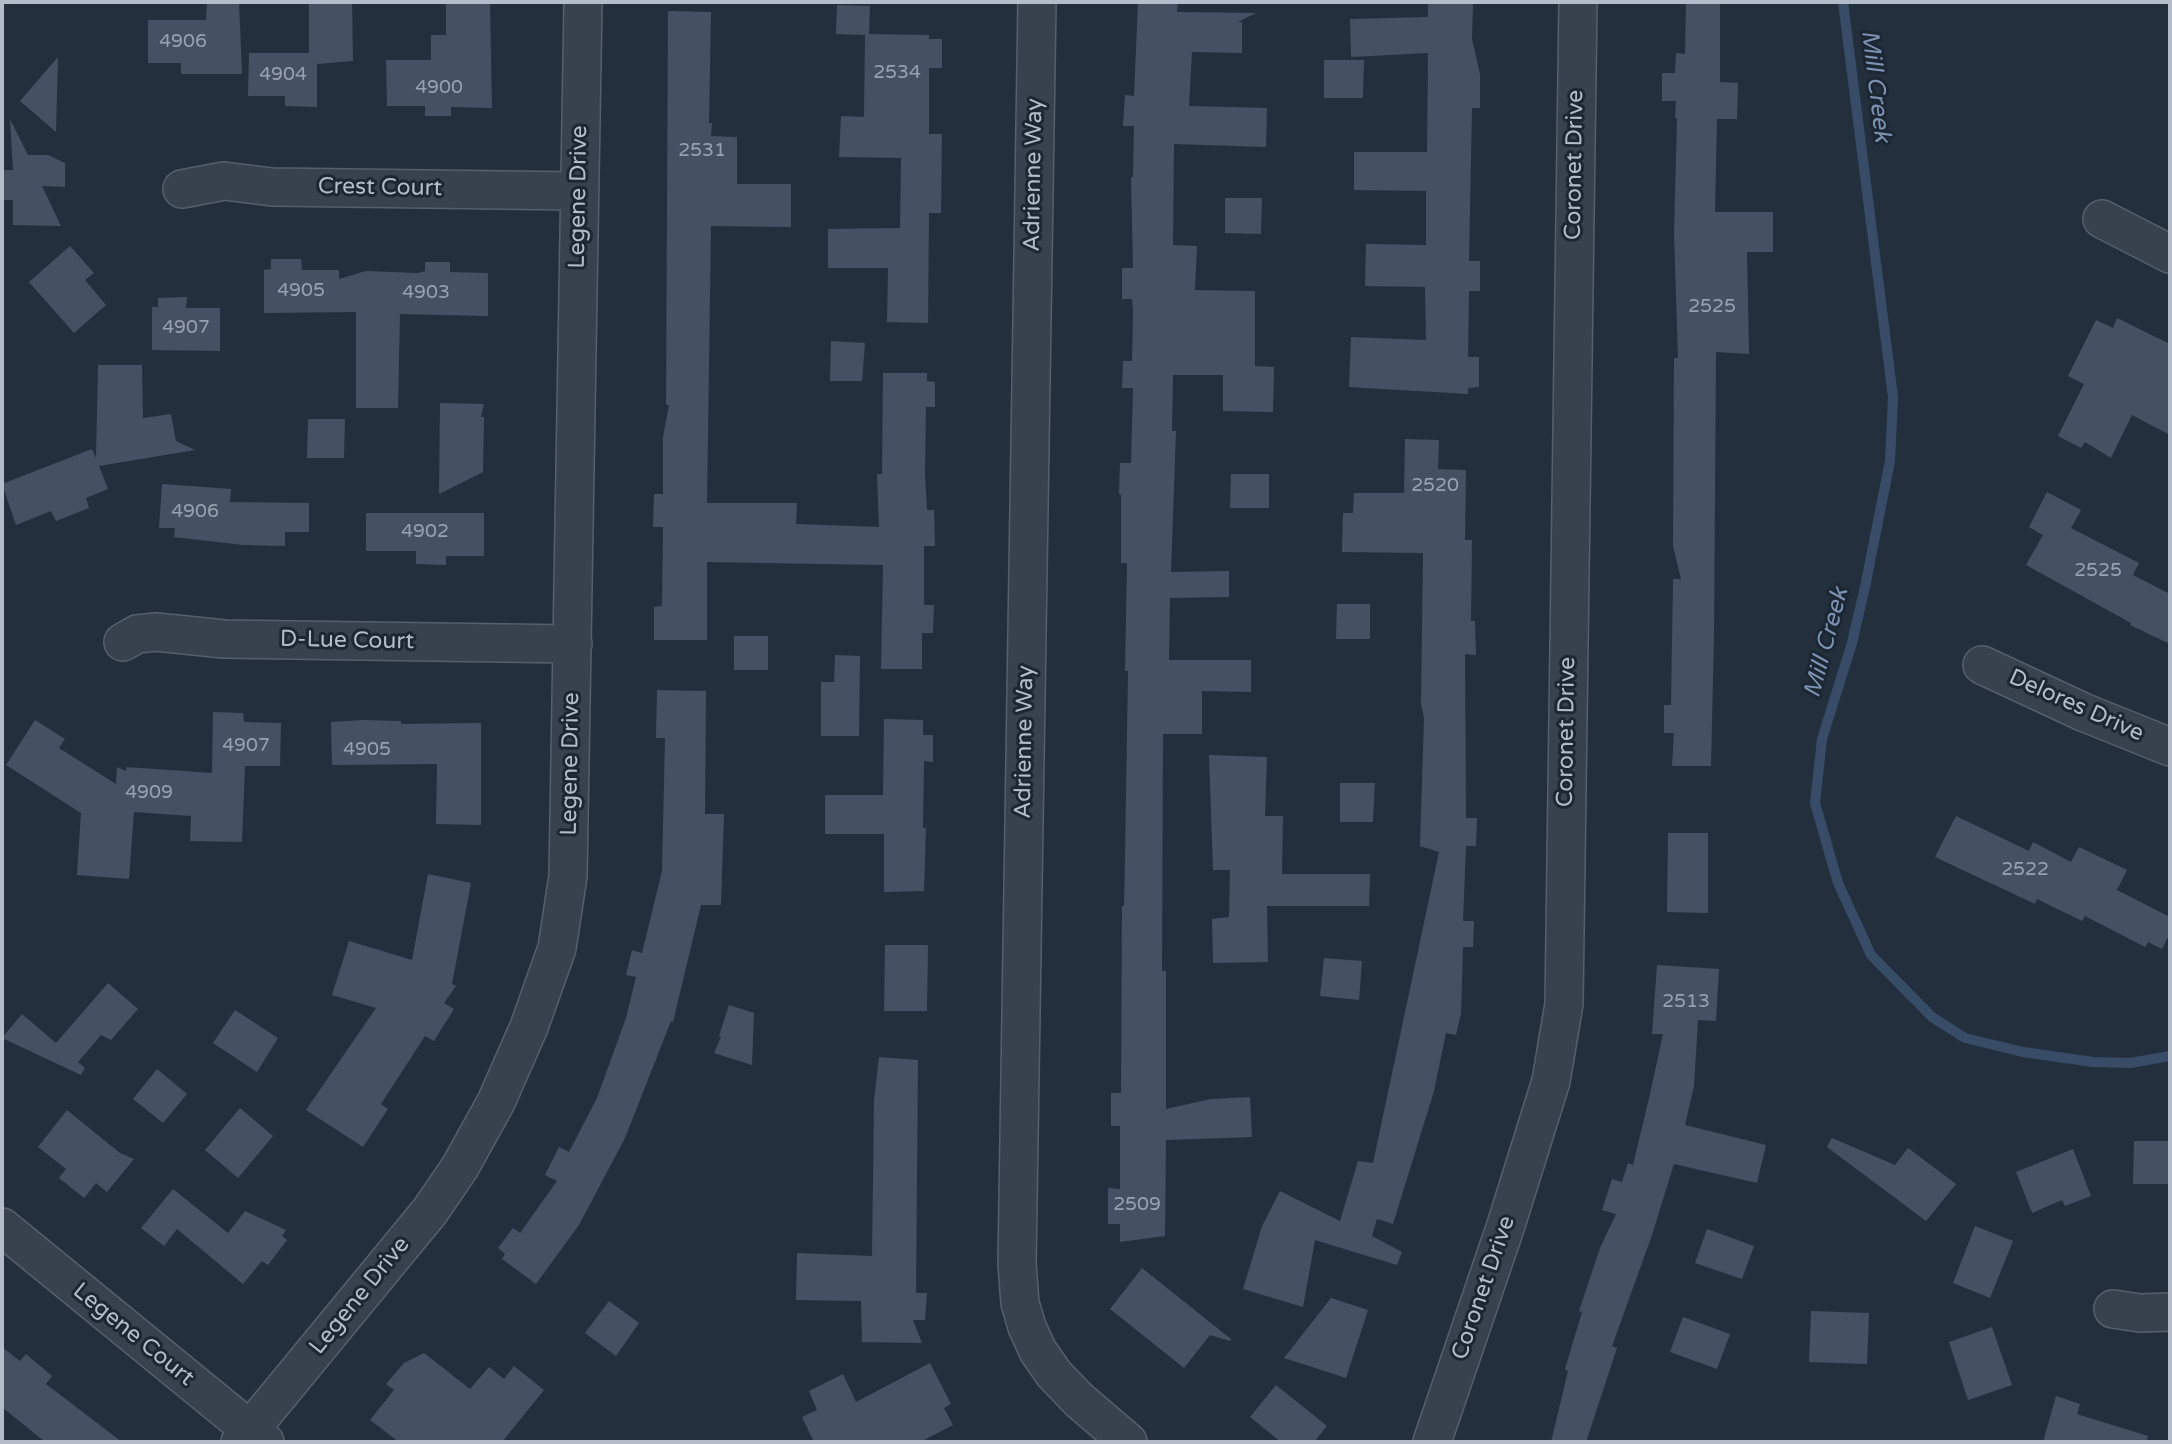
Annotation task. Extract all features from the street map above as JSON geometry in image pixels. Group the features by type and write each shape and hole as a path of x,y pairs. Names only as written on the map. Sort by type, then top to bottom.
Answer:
{"street":[{"name":"Legene Drive","path":"252,1438 453,1178 496,1101 529,1027 557,948 568,876 583,2"},
{"name":"Adrienne Way","path":"1037,2 1017,1264 1020,1303 1038,1351 1054,1374 1079,1400 1128,1442"},
{"name":"Coronet Drive","path":"1432,1442 1506,1225 1551,1081 1564,1004 1578,2"},
{"name":"Crest Court","path":"182,189 224,181 272,187 579,191"},
{"path":"2102,219 2170,254"},
{"name":"D-Lue Court","path":"123,642 138,634 156,632 224,639 573,644"},
{"name":"Delores Drive","path":"1982,665 2083,712 2170,747"},
{"name":"Legene Court","path":"2,1227 252,1438"},
{"path":"2113,1309 2140,1313 2170,1312"}],"building":[{"path":"207,2 239,2 242,74 181,74 181,63 148,63 148,20 206,20"},
{"path":"309,2 352,2 353,61 317,64 317,107 285,106 285,96 248,96 249,53 309,53"},
{"path":"446,2 490,2 492,108 451,107 451,116 425,116 425,106 387,106 386,60 431,60 431,35 446,35"},
{"path":"1138,2 1178,2 1177,12 1256,13 1238,22 1242,22 1242,53 1192,52 1189,106 1267,108 1266,147 1174,144 1173,245 1197,246 1195,290 1255,291 1255,366 1274,367 1273,412 1223,411 1223,375 1173,375 1172,431 1176,431 1171,572 1229,571 1229,597 1170,598 1169,660 1251,660 1251,692 1202,691 1202,734 1163,734 1162,971 1166,971 1166,1109 1211,1099 1250,1097 1252,1137 1166,1140 1165,1236 1120,1242 1120,1224 1108,1224 1108,1188 1120,1189 1120,1126 1111,1126 1111,1093 1121,1093 1122,906 1128,671 1125,671 1127,563 1121,563 1119,494 1120,463 1131,463 1133,388 1122,388 1123,361 1132,361 1133,311 1132,299 1122,299 1122,268 1133,268 1131,177 1134,126 1123,126 1125,95 1134,96"},
{"path":"1428,2 1473,2 1472,39 1480,74 1480,108 1472,108 1469,261 1480,261 1480,291 1469,291 1468,357 1479,357 1479,387 1468,388 1468,394 1349,387 1351,337 1426,340 1425,287 1365,286 1366,244 1426,245 1426,191 1354,190 1354,152 1427,152 1428,53 1351,57 1350,19 1428,17"},
{"path":"1686,2 1720,2 1720,82 1738,83 1737,119 1717,119 1715,212 1773,212 1773,252 1747,252 1749,354 1716,352 1711,766 1672,766 1674,733 1664,733 1664,705 1671,705 1673,579 1681,579 1673,546 1674,358 1678,358 1674,234 1677,118 1676,101 1662,101 1662,73 1675,73 1676,53 1685,54"},
{"path":"837,5 870,6 869,34 929,35 929,39 942,39 942,68 929,68 929,134 942,134 941,213 929,213 928,323 887,322 888,268 828,268 828,229 900,228 901,158 839,157 841,116 864,117 865,35 836,34"},
{"path":"668,11 711,12 709,123 712,123 711,136 737,137 737,184 791,184 791,227 711,226 707,503 797,503 796,524 879,527 877,474 882,474 883,373 927,373 927,381 935,382 935,407 926,407 925,473 927,510 934,510 935,546 924,546 924,605 934,605 933,633 922,633 922,669 881,669 883,565 707,562 707,640 654,640 654,607 662,606 663,527 653,527 654,494 663,494 663,437 669,405 666,405"},
{"path":"58,57 56,132 20,101"},
{"path":"1324,60 1364,60 1363,98 1324,98"},
{"path":"10,119 28,155 48,155 65,163 65,187 42,186 61,226 13,225 13,200 2,200 2,170 13,170"},
{"path":"1225,198 1262,198 1261,234 1225,233"},
{"path":"70,246 94,273 85,280 106,305 74,333 29,282"},
{"path":"271,259 301,259 302,270 339,270 339,279 366,271 418,273 425,271 425,262 450,262 450,272 488,273 488,316 400,314 398,408 356,408 356,312 264,313 264,270 271,269"},
{"path":"187,297 186,308 220,308 220,351 152,350 152,307 158,307 158,298"},
{"path":"2117,318 2170,344 2170,435 2132,415 2111,458 2085,442 2081,448 2058,436 2084,384 2068,376 2096,320 2113,328"},
{"path":"831,341 865,343 862,381 830,381"},
{"path":"98,365 142,365 143,418 171,414 176,441 195,450 99,466 108,489 86,498 89,508 56,521 51,511 16,525 2,484 92,449 96,458"},
{"path":"440,403 484,404 481,417 484,417 483,472 439,494"},
{"path":"308,419 345,419 344,458 307,458"},
{"path":"1405,439 1439,440 1438,469 1466,470 1465,540 1472,540 1471,621 1475,621 1476,655 1465,654 1466,818 1477,818 1476,846 1466,846 1463,921 1474,921 1473,947 1463,947 1461,1014 1456,1035 1446,1033 1434,1091 1393,1224 1377,1219 1372,1236 1402,1252 1397,1265 1315,1240 1303,1307 1243,1289 1262,1226 1280,1191 1340,1221 1358,1161 1373,1163 1439,852 1420,846 1424,718 1421,703 1423,553 1342,552 1343,513 1353,513 1354,493 1404,493"},
{"path":"1231,474 1269,474 1269,508 1230,508"},
{"path":"162,484 231,489 230,502 309,503 309,532 285,532 285,546 243,545 174,537 175,528 159,528"},
{"path":"2047,492 2081,510 2071,528 2139,563 2133,575 2170,594 2170,644 2130,625 2131,623 2026,565 2043,535 2029,527"},
{"path":"366,513 484,513 484,556 446,556 446,565 416,564 416,551 366,551"},
{"path":"1337,604 1370,604 1370,639 1336,639"},
{"path":"734,636 768,636 768,670 734,670"},
{"path":"835,655 860,656 859,736 821,736 821,682 834,682"},
{"path":"657,690 706,691 705,814 724,814 721,905 701,905 673,1022 671,1021 625,1138 579,1225 536,1284 502,1259 505,1254 498,1248 513,1228 520,1233 557,1181 545,1175 559,1147 569,1152 597,1098 626,1018 636,977 626,975 632,950 642,953 662,871 665,738 656,738"},
{"path":"213,712 243,713 244,722 281,723 280,766 245,766 242,842 190,841 191,816 134,812 129,879 77,875 81,813 6,765 35,720 65,739 59,748 116,784 117,767 126,771 126,767 212,773"},
{"path":"884,719 923,720 923,735 933,735 933,762 924,761 924,891 884,892 884,834 825,834 825,795 883,795"},
{"path":"401,721 401,724 481,723 481,825 436,824 437,764 332,765 331,722"},
{"path":"1209,755 1267,757 1265,816 1283,816 1282,874 1370,874 1369,906 1267,906 1268,962 1213,963 1212,919 1229,917 1230,870 1213,870"},
{"path":"1340,783 1375,783 1373,822 1340,822"},
{"path":"1956,816 2029,851 2033,842 2071,862 2079,847 2127,870 2117,890 2170,917 2170,933 2162,949 2148,942 2145,947 2085,916 2082,921 2037,899 2035,904 1935,857"},
{"path":"1668,833 1708,833 1708,913 1667,912"},
{"path":"428,874 471,883 452,984 456,986 444,1003 454,1009 434,1041 425,1036 381,1104 388,1109 363,1147 306,1110 376,1008 332,995 349,941 412,960"},
{"path":"885,945 928,945 927,1011 884,1011"},
{"path":"1324,958 1362,961 1359,1000 1320,996"},
{"path":"1657,965 1719,969 1716,1021 1698,1020 1694,1086 1685,1125 1766,1145 1757,1183 1674,1164 1612,1346 1617,1348 1586,1442 1551,1442 1568,1371 1565,1369 1582,1312 1579,1311 1600,1248 1616,1214 1602,1210 1612,1179 1622,1182 1628,1163 1633,1165 1650,1094 1663,1034 1652,1034"},
{"path":"108,983 138,1009 111,1040 101,1035 78,1062 85,1068 81,1075 2,1038 22,1014 56,1043"},
{"path":"729,1005 754,1013 752,1065 714,1053"},
{"path":"235,1010 278,1038 257,1072 213,1043"},
{"path":"879,1057 918,1060 916,1293 927,1293 925,1320 913,1320 922,1343 862,1342 861,1301 796,1300 797,1253 872,1256 874,1100"},
{"path":"157,1069 187,1094 163,1123 133,1099"},
{"path":"240,1108 273,1136 238,1178 205,1150"},
{"path":"67,1110 120,1153 134,1159 107,1192 96,1183 84,1198 59,1178 66,1169 38,1147"},
{"path":"1832,1138 1895,1165 1908,1148 1956,1184 1926,1221 1827,1147"},
{"path":"2134,1141 2170,1141 2170,1184 2133,1184"},
{"path":"2073,1149 2091,1196 2065,1206 2062,1200 2032,1213 2016,1172"},
{"path":"173,1189 228,1233 245,1211 286,1230 282,1236 287,1240 268,1265 262,1261 243,1284 177,1229 164,1246 141,1228"},
{"path":"1975,1226 2013,1241 1990,1298 1953,1283"},
{"path":"1707,1229 1754,1246 1742,1279 1695,1263"},
{"path":"1142,1268 1231,1339 1230,1341 1210,1335 1184,1368 1110,1309"},
{"path":"1331,1298 1368,1310 1346,1378 1284,1358"},
{"path":"609,1301 639,1323 616,1356 585,1333"},
{"path":"1811,1311 1869,1313 1867,1364 1809,1362"},
{"path":"1683,1317 1730,1334 1717,1369 1670,1352"},
{"path":"1992,1327 2012,1385 1968,1400 1949,1342"},
{"path":"2,1347 20,1361 26,1354 52,1376 46,1384 122,1442 45,1442 2,1407"},
{"path":"424,1353 470,1389 489,1367 504,1379 514,1366 544,1390 502,1442 399,1442 370,1420 394,1390 386,1384 404,1363"},
{"path":"930,1363 951,1404 944,1408 953,1425 920,1442 814,1442 802,1417 817,1410 809,1391 843,1374 856,1402"},
{"path":"1276,1385 1327,1426 1314,1442 1281,1442 1250,1417"},
{"path":"2056,1396 2080,1404 2077,1414 2148,1436 2147,1442 2043,1442"}],"waterway":[{"name":"Mill Creek","path":"1843,2 1893,397 1890,461 1865,587 1852,643 1822,739 1815,803 1838,883 1871,955 1932,1017 1965,1038 2023,1052 2093,1062 2130,1063 2170,1056"}]}
